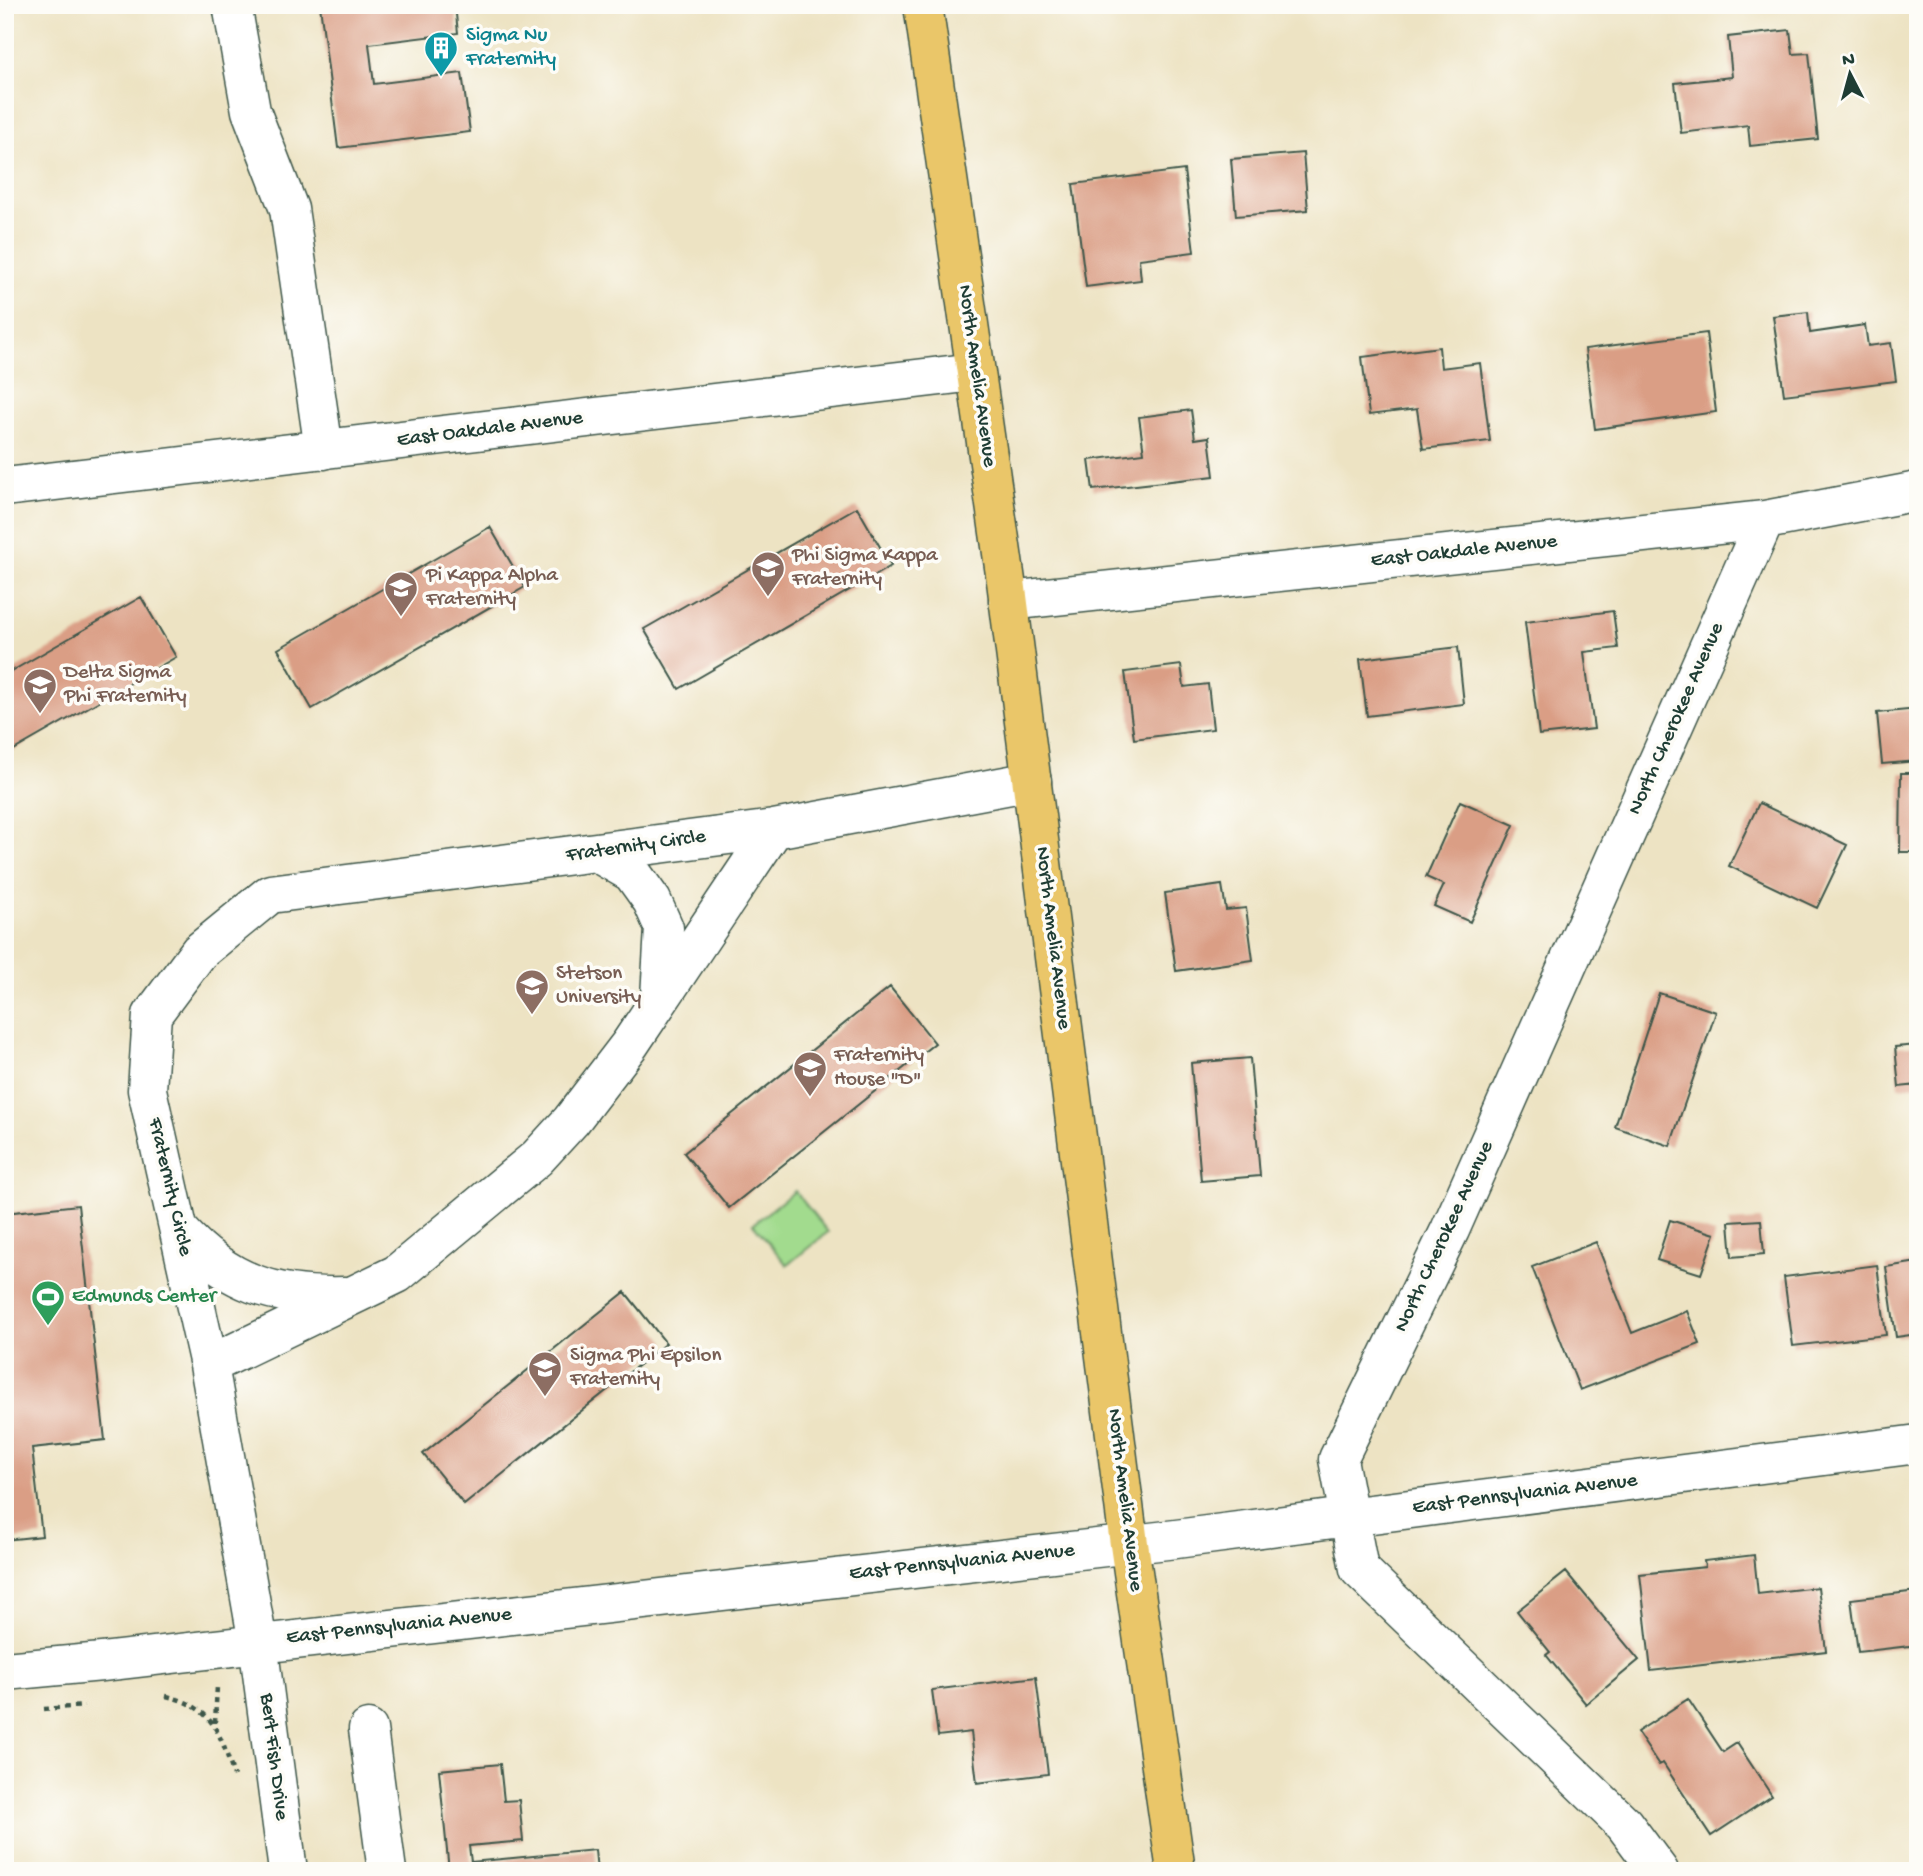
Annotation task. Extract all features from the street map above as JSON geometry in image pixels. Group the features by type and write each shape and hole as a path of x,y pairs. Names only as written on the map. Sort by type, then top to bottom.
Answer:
{"main road":[{"name":"North Amelia Avenue","path":"923,5 1008,601 1129,1544 1176,1871"}],"street":[{"path":"232,5 251,111 289,209 324,450"},
{"name":"East Oakdale Avenue","path":"5,487 975,372"},
{"name":"East Oakdale Avenue","path":"1008,601 1765,520 1918,491"},
{"name":"North Cherokee Avenue","path":"1659,1871 1624,1824 1359,1569 1338,1459 1450,1230 1765,520"},
{"name":"Fraternity Circle","path":"258,1643 209,1365 147,1090 152,1015 199,952 270,894 774,829 1032,781"},
{"path":"209,1365 397,1274 537,1158 579,1110 660,1000 774,829"},
{"path":"597,853 632,873 652,901 664,928 660,1000"},
{"path":"179,1230 200,1253 221,1268 274,1292 305,1297 352,1296"},
{"name":"East Pennsylvania Avenue","path":"5,1671 1129,1544 1918,1444"},
{"name":"Bert Fish Drive","path":"258,1643 288,1871"},
{"path":"368,1728 387,1871"}],"path":[{"path":"192,1703 215,1723 236,1789"}],"green space":[{"path":"795,1191 828,1232 787,1265 753,1224"}],"building":[{"name":"Sigma Nu Fraternity","path":"320,5 455,5 458,33 369,44 374,84 462,73 470,132 338,148"},
{"path":"1790,30 1793,54 1809,53 1818,139 1750,146 1748,125 1681,133 1675,83 1732,77 1728,37"},
{"path":"1303,153 1308,210 1236,216 1231,159"},
{"path":"1184,170 1194,252 1139,259 1141,280 1086,287 1073,184"},
{"path":"1808,312 1810,333 1865,325 1868,346 1891,343 1896,381 1784,395 1773,316"},
{"path":"1706,333 1716,412 1595,429 1585,349"},
{"path":"1439,347 1441,368 1480,363 1490,441 1423,449 1417,409 1369,415 1362,357"},
{"path":"1191,410 1195,439 1209,437 1214,476 1093,490 1089,460 1144,453 1139,417"},
{"name":"Phi Sigma Kappa Fraternity","path":"857,507 891,566 679,689 644,629"},
{"name":"Pi Kappa Alpha Fraternity","path":"490,527 525,587 312,709 278,649"},
{"name":"Delta Sigma Phi Fraternity","path":"141,597 176,657 5,755 5,675"},
{"path":"1613,611 1618,648 1584,652 1594,729 1539,735 1525,622"},
{"path":"1458,647 1464,704 1367,716 1360,659"},
{"path":"1181,665 1184,687 1208,684 1213,729 1134,739 1125,672"},
{"path":"1918,709 1918,761 1882,764 1877,713"},
{"path":"1901,773 1918,773 1918,852 1900,852"},
{"path":"1460,801 1514,825 1470,922 1434,906 1444,885 1426,877"},
{"path":"1759,803 1847,845 1817,908 1729,866"},
{"path":"1222,885 1226,910 1246,908 1253,960 1176,971 1165,893"},
{"name":"Fraternity House \"D\"","path":"890,987 935,1043 729,1208 684,1153"},
{"path":"1659,993 1716,1012 1670,1146 1615,1127"},
{"path":"1918,1045 1918,1085 1899,1087 1895,1047"},
{"path":"1250,1058 1260,1176 1201,1181 1191,1063"},
{"name":"Edmunds Center","path":"78,1205 105,1440 32,1448 42,1536 5,1540 5,1213"},
{"path":"1670,1220 1715,1234 1701,1274 1657,1260"},
{"path":"1761,1220 1764,1254 1732,1257 1729,1222"},
{"path":"1596,1242 1632,1333 1687,1311 1700,1344 1580,1390 1532,1267"},
{"path":"1918,1262 1918,1334 1896,1337 1886,1267"},
{"path":"1877,1265 1886,1335 1793,1346 1784,1277"},
{"name":"Sigma Phi Epsilon Fraternity","path":"625,1292 666,1343 464,1505 423,1454"},
{"path":"1754,1555 1758,1594 1818,1587 1826,1651 1651,1671 1640,1574 1705,1567 1704,1561"},
{"path":"1566,1572 1639,1660 1586,1704 1546,1655 1550,1652 1517,1611"},
{"path":"1918,1591 1918,1645 1858,1652 1851,1599"},
{"path":"1036,1677 1048,1774 977,1783 971,1732 938,1736 932,1690"},
{"path":"1688,1699 1723,1752 1737,1743 1772,1796 1711,1836 1663,1763 1659,1765 1637,1732"},
{"path":"500,1764 504,1801 519,1800 523,1841 469,1846 471,1862 595,1850 597,1871 449,1871 439,1770"}],"place":[{"name":"Sigma Nu Fraternity","path":"441,78"},
{"name":"Phi Sigma Kappa Fraternity","path":"768,598"},
{"name":"Pi Kappa Alpha Fraternity","path":"401,618"},
{"name":"Delta Sigma Phi Fraternity","path":"40,715"},
{"name":"Stetson University","path":"532,1016"},
{"name":"Fraternity House \"D\"","path":"810,1098"},
{"name":"Edmunds Center","path":"48,1327"},
{"name":"Sigma Phi Epsilon Fraternity","path":"545,1398"}]}
